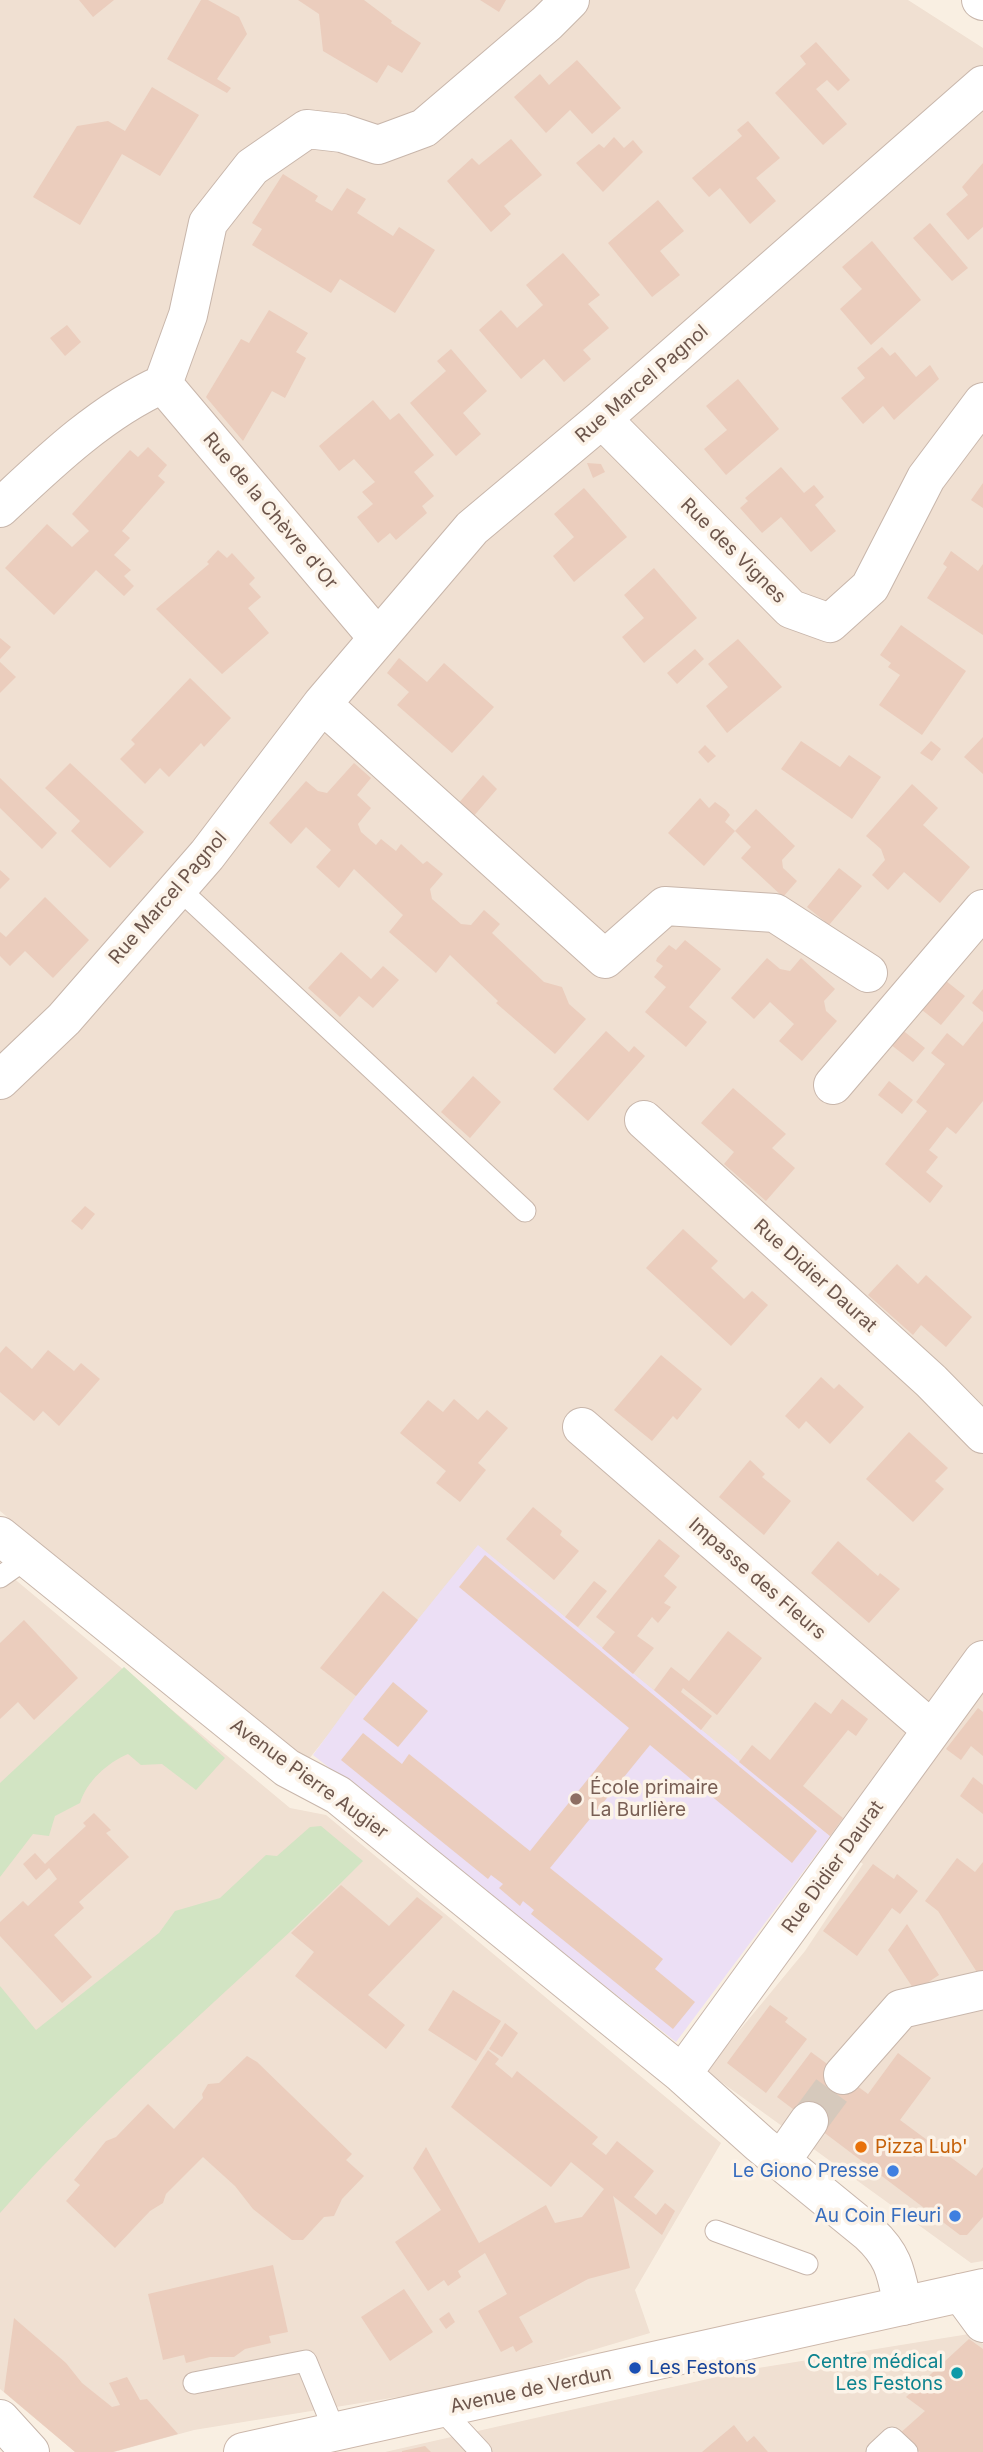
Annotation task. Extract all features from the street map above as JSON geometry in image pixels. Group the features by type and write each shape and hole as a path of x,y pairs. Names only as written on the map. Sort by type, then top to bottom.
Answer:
{"street":[{"path":"0,508 43,468 133,397 163,384 188,315 208,223 252,167 307,129 342,133 378,145 424,128 547,23 570,0"},
{"name":"Rue Marcel Pagnol","path":"0,1080 64,1019 208,855 377,637 472,528 602,419 983,85"},
{"name":"Rue de la Chèvre d'Or","path":"163,384 377,637"},
{"name":"Rue des Vignes","path":"602,419 791,609 830,623 870,587 926,478 983,402"},
{"path":"323,704 605,959 665,906 775,913 868,974"},
{"path":"833,1085 983,909"},
{"name":"Rue Didier Daurat","path":"644,1121 931,1381 983,1434"},
{"name":"Impasse des Fleurs","path":"582,1427 932,1730"},
{"name":"Avenue Pierre Augier","path":"9,1557 287,1768 338,1795 682,2074 886,2249 897,2271 903,2306"},
{"name":"Rue Didier Daurat","path":"682,2074 983,1660"},
{"path":"843,2075 901,2009 983,1990"},
{"path":"781,2161 809,2121"},
{"name":"Avenue de Verdun","path":"243,2452 903,2306 976,2301"},
{"path":"0,2419 13,2430 30,2452"}],"lane":[{"path":"178,888 525,1210"},
{"path":"716,2231 807,2264"},
{"path":"194,2383 306,2361 334,2432"},
{"path":"442,2410 481,2452"},
{"path":"877,2452 892,2438 907,2452"}],"shaded area":[{"path":"0,0 908,0 983,48 983,2261 971,2263 706,2071 805,1951 863,1864 478,1546 305,1764 0,1511"},
{"name":"École primaire La Burlière","path":"478,1545 830,1836 676,2042 313,1755 356,1696"},
{"path":"0,1567 290,1808 326,1815 721,2143 635,2290 650,2333 478,2384 194,2430 114,2452 75,2452 0,2389"},
{"path":"969,2334 983,2344 983,2452 385,2452 752,2369"}],"green space":[{"path":"124,1667 225,1758 196,1790 162,1764 141,1765 128,1754 120,1758 93,1780 80,1803 55,1816 49,1836 33,1834 0,1877 0,1783"},
{"path":"321,1826 363,1861 87,2121 0,2213 0,1986 36,2030 159,1933 175,1911 220,1898 266,1855 277,1856 310,1827"}],"building":[{"path":"79,0 114,0 93,17"},
{"path":"201,0 208,0 239,17 247,34 217,79 231,88 227,93 167,59"},
{"path":"298,0 364,0 392,21 391,23 421,43 402,73 388,65 377,83 323,51 319,14"},
{"path":"480,0 506,0 499,12"},
{"path":"816,42 850,80 838,91 827,80 816,89 847,124 823,145 775,93 806,64 800,56"},
{"path":"577,60 621,108 592,134 570,110 546,133 514,97 540,74 549,85"},
{"path":"152,87 199,115 160,176 122,154 80,225 33,197 77,126 108,121 125,131"},
{"path":"748,121 780,158 756,178 776,201 750,224 720,188 709,197 692,178 742,136 737,130"},
{"path":"614,137 624,148 633,140 643,152 603,192 576,163 599,144 604,148"},
{"path":"511,139 542,175 504,206 511,214 491,232 447,181 472,158 479,165"},
{"path":"983,163 983,227 968,240 946,214 968,195 962,187"},
{"path":"283,174 318,196 315,201 332,211 347,188 366,199 357,213 393,236 399,227 435,250 395,313 340,279 331,293 252,245 262,229 252,223"},
{"path":"658,200 684,231 660,251 680,275 652,297 608,243"},
{"path":"930,223 968,268 952,281 913,238"},
{"path":"872,241 921,300 871,345 840,309 862,289 842,267"},
{"path":"563,253 600,295 588,304 609,328 583,350 591,359 564,382 544,359 521,379 479,330 501,310 517,328 543,305 526,285"},
{"path":"269,310 308,333 296,352 306,358 285,398 272,391 243,441 206,397 241,339 249,343"},
{"path":"67,325 81,342 65,356 50,338"},
{"path":"882,347 890,356 895,352 916,377 930,365 939,379 894,420 883,406 863,424 841,398 865,378 857,368"},
{"path":"451,349 487,391 463,413 481,434 456,456 410,403 446,371 437,361"},
{"path":"738,379 779,429 726,475 704,449 727,430 706,406"},
{"path":"373,400 390,420 399,413 434,455 414,472 434,496 422,506 427,513 396,540 390,533 378,543 357,517 373,504 362,492 375,482 354,459 339,471 319,446"},
{"path":"148,447 167,465 158,476 165,482 122,531 130,538 114,555 131,570 124,576 134,586 124,596 96,570 54,615 5,568 47,524 72,547 89,531 72,514 130,450 138,457"},
{"path":"587,463 601,464 605,472 593,478"},
{"path":"781,467 804,493 814,485 824,497 815,505 836,531 811,552 781,517 762,533 740,508 748,501 745,498"},
{"path":"983,483 983,508 971,500"},
{"path":"584,488 627,537 574,582 553,556 574,537 554,514"},
{"path":"218,550 227,558 232,553 255,578 249,584 261,597 248,608 269,633 222,674 156,609 209,564 207,562"},
{"path":"951,551 978,571 983,564 983,635 927,598 947,567 943,564"},
{"path":"654,568 697,618 644,663 622,637 644,618 624,595"},
{"path":"901,625 966,671 922,735 879,705 900,675 888,667 891,663 880,655"},
{"path":"0,638 11,647 0,659"},
{"path":"738,639 782,687 727,733 706,706 728,687 708,664"},
{"path":"695,649 704,659 677,684 667,673"},
{"path":"399,658 427,682 444,663 494,707 452,753 397,705 409,692 387,673"},
{"path":"0,662 16,677 0,693"},
{"path":"190,678 231,718 204,747 201,743 169,777 160,768 145,784 120,759 135,744 131,740"},
{"path":"983,737 983,774 964,757"},
{"path":"801,741 840,767 849,755 881,777 852,819 781,769"},
{"path":"931,741 941,749 932,761 920,753"},
{"path":"705,745 716,756 708,763 698,752"},
{"path":"70,763 144,832 110,868 71,831 80,821 45,788"},
{"path":"354,763 371,778 357,795 371,808 358,824 361,832 376,845 381,839 396,851 401,844 423,864 427,861 443,874 430,889 432,899 461,924 471,925 484,910 500,924 492,933 544,982 562,987 569,1004 586,1019 555,1054 496,1003 498,1001 450,955 436,973 389,932 403,915 354,869 339,888 316,867 331,850 306,827 291,844 269,823 306,781 318,791 327,793"},
{"path":"483,775 497,789 472,818 457,805"},
{"path":"0,778 57,833 42,849 0,808"},
{"path":"912,784 938,808 923,825 970,867 940,903 904,872 888,890 872,875 885,860 881,849 866,836"},
{"path":"700,798 709,808 715,802 726,810 730,815 725,822 735,831 704,866 668,833"},
{"path":"756,809 795,846 782,860 783,868 797,881 783,897 741,858 751,847 735,831"},
{"path":"839,868 862,886 829,925 807,907"},
{"path":"0,870 10,879 0,889"},
{"path":"45,897 89,940 53,978 25,951 10,966 0,956 0,932 6,937"},
{"path":"685,940 721,969 689,1007 707,1022 686,1047 645,1012 666,987 654,977 663,966 656,961 657,958 669,945 676,950"},
{"path":"341,952 371,979 383,966 399,980 373,1008 359,996 340,1017 308,988"},
{"path":"767,958 780,969 790,971 801,958 835,989 824,1001 826,1011 837,1021 802,1061 779,1041 794,1024 770,1002 754,1019 731,998"},
{"path":"941,977 965,996 941,1025 917,1006"},
{"path":"983,989 983,1012 972,1003"},
{"path":"983,1021 983,1101 956,1134 947,1127 929,1150 938,1157 926,1172 943,1186 930,1203 885,1164 927,1111 916,1102 945,1064 931,1053 947,1033 963,1046"},
{"path":"901,1029 925,1048 913,1062 890,1044"},
{"path":"606,1031 629,1052 634,1046 645,1056 588,1121 553,1089"},
{"path":"473,1076 501,1102 470,1138 441,1112"},
{"path":"889,1081 913,1100 902,1114 878,1095"},
{"path":"733,1088 786,1134 772,1148 795,1168 766,1201 724,1164 734,1152 701,1123"},
{"path":"85,1206 95,1214 82,1230 71,1221"},
{"path":"683,1229 718,1261 711,1268 744,1299 752,1291 768,1305 731,1346 646,1268"},
{"path":"897,1264 918,1284 926,1275 972,1317 946,1347 921,1325 913,1335 868,1295"},
{"path":"6,1346 32,1369 48,1350 74,1371 81,1363 100,1379 59,1426 43,1411 34,1421 0,1392 0,1353"},
{"path":"661,1355 702,1389 677,1420 673,1416 652,1441 614,1410"},
{"path":"821,1377 834,1389 839,1384 864,1407 830,1444 806,1421 799,1429 785,1416"},
{"path":"454,1399 478,1420 487,1410 508,1428 478,1463 486,1470 460,1502 436,1483 446,1471 400,1433 428,1400 443,1412"},
{"path":"909,1432 948,1468 935,1481 944,1489 913,1522 866,1479"},
{"path":"750,1460 765,1474 762,1477 791,1501 764,1535 719,1497"},
{"path":"533,1507 562,1531 560,1535 579,1551 554,1580 506,1539"},
{"path":"659,1539 680,1556 664,1576 677,1587 664,1603 671,1607 658,1623 652,1617 637,1636 654,1648 633,1674 602,1648 615,1632 596,1617"},
{"path":"838,1541 878,1576 880,1573 900,1589 869,1623 811,1573"},
{"path":"485,1555 817,1831 792,1863 650,1745 550,1868 663,1959 655,1969 695,2002 673,2029 531,1914 534,1910 523,1901 520,1906 499,1888 503,1884 491,1875 488,1879 341,1760 363,1733 402,1764 409,1754 530,1851 629,1728 459,1587"},
{"path":"594,1581 607,1591 578,1627 565,1617"},
{"path":"383,1591 418,1620 356,1696 320,1668"},
{"path":"24,1620 78,1678 34,1720 18,1702 0,1719 0,1643"},
{"path":"728,1631 762,1658 717,1715 683,1688 681,1692 712,1716 701,1730 654,1690 671,1667 689,1681"},
{"path":"393,1682 428,1711 398,1747 363,1719"},
{"path":"842,1699 868,1719 856,1736 848,1730 803,1786 843,1818 830,1836 739,1762 752,1745 770,1760 815,1702 831,1714"},
{"path":"978,1708 983,1712 983,1756 971,1746 961,1760 946,1749"},
{"path":"973,1777 983,1785 983,1814 960,1796"},
{"path":"94,1813 111,1830 106,1833 129,1857 79,1902 84,1908 54,1935 92,1977 62,2003 0,1936 0,1922 23,1901 28,1906 57,1879 49,1868 36,1880 23,1864 35,1853 45,1864 86,1826 83,1823"},
{"path":"957,1858 975,1872 983,1862 983,1976 980,1977 938,1911 925,1901"},
{"path":"873,1864 894,1879 897,1874 918,1891 900,1914 892,1908 857,1956 823,1931"},
{"path":"341,1885 389,1926 417,1897 443,1917 368,1995 405,2025 386,2049 295,1976 314,1952 291,1933"},
{"path":"907,1924 939,1975 915,1991 888,1950"},
{"path":"453,1990 501,2021 476,2061 428,2030"},
{"path":"770,2005 788,2018 785,2022 807,2039 766,2093 727,2063"},
{"path":"505,2023 518,2033 502,2057 489,2049"},
{"path":"488,2050 499,2059 495,2064 512,2078 517,2071 598,2137 592,2144 606,2155 617,2141 654,2171 634,2197 656,2215 665,2203 675,2211 662,2235 613,2196 630,2268 588,2279 519,2317 533,2342 516,2352 513,2346 501,2352 478,2311 507,2294 485,2253 458,2271 461,2277 448,2286 444,2280 428,2291 395,2242 441,2210 413,2168 426,2147 479,2243 546,2205 555,2223 582,2217 604,2189 571,2162 551,2187 451,2107"},
{"path":"811,2052 868,2094 898,2053 931,2078 900,2120 976,2176 983,2167 983,2217 967,2235 960,2235 777,2097"},
{"path":"247,2056 257,2062 352,2154 346,2160 364,2176 342,2199 334,2216 324,2217 303,2240 292,2240 253,2209 235,2186 203,2157 166,2194 163,2203 150,2211 115,2248 66,2201 80,2185 74,2180 106,2141 116,2137 148,2104 174,2129 203,2098 202,2094 208,2084 219,2083"},
{"path":"273,2265 288,2332 269,2336 271,2343 245,2349 234,2357 210,2357 186,2363 184,2355 163,2360 148,2294"},
{"path":"404,2289 433,2332 390,2361 361,2317"},
{"path":"449,2312 455,2322 446,2329 439,2319"},
{"path":"14,2318 66,2363 82,2383 112,2407 120,2405 109,2383 127,2377 140,2400 147,2399 178,2434 113,2452 75,2452 4,2392"},
{"name":"Centre médical Les Festons","path":"969,2339 983,2349 983,2452 920,2452 898,2435 925,2411 906,2397"},
{"path":"734,2425 747,2442 754,2436 768,2452 702,2452"},
{"path":"425,2446 431,2452 402,2452 402,2451"}],"tunnel":[{"path":"809,2121 843,2075"}],"place":[{"name":"École primaire La Burlière","path":"576,1799"},
{"name":"Pizza Lub'","path":"861,2147"},
{"name":"Le Giono Presse","path":"893,2171"},
{"name":"Au Coin Fleuri","path":"955,2216"},
{"name":"Les Festons","path":"635,2368"},
{"name":"Centre médical Les Festons","path":"957,2373"}]}
